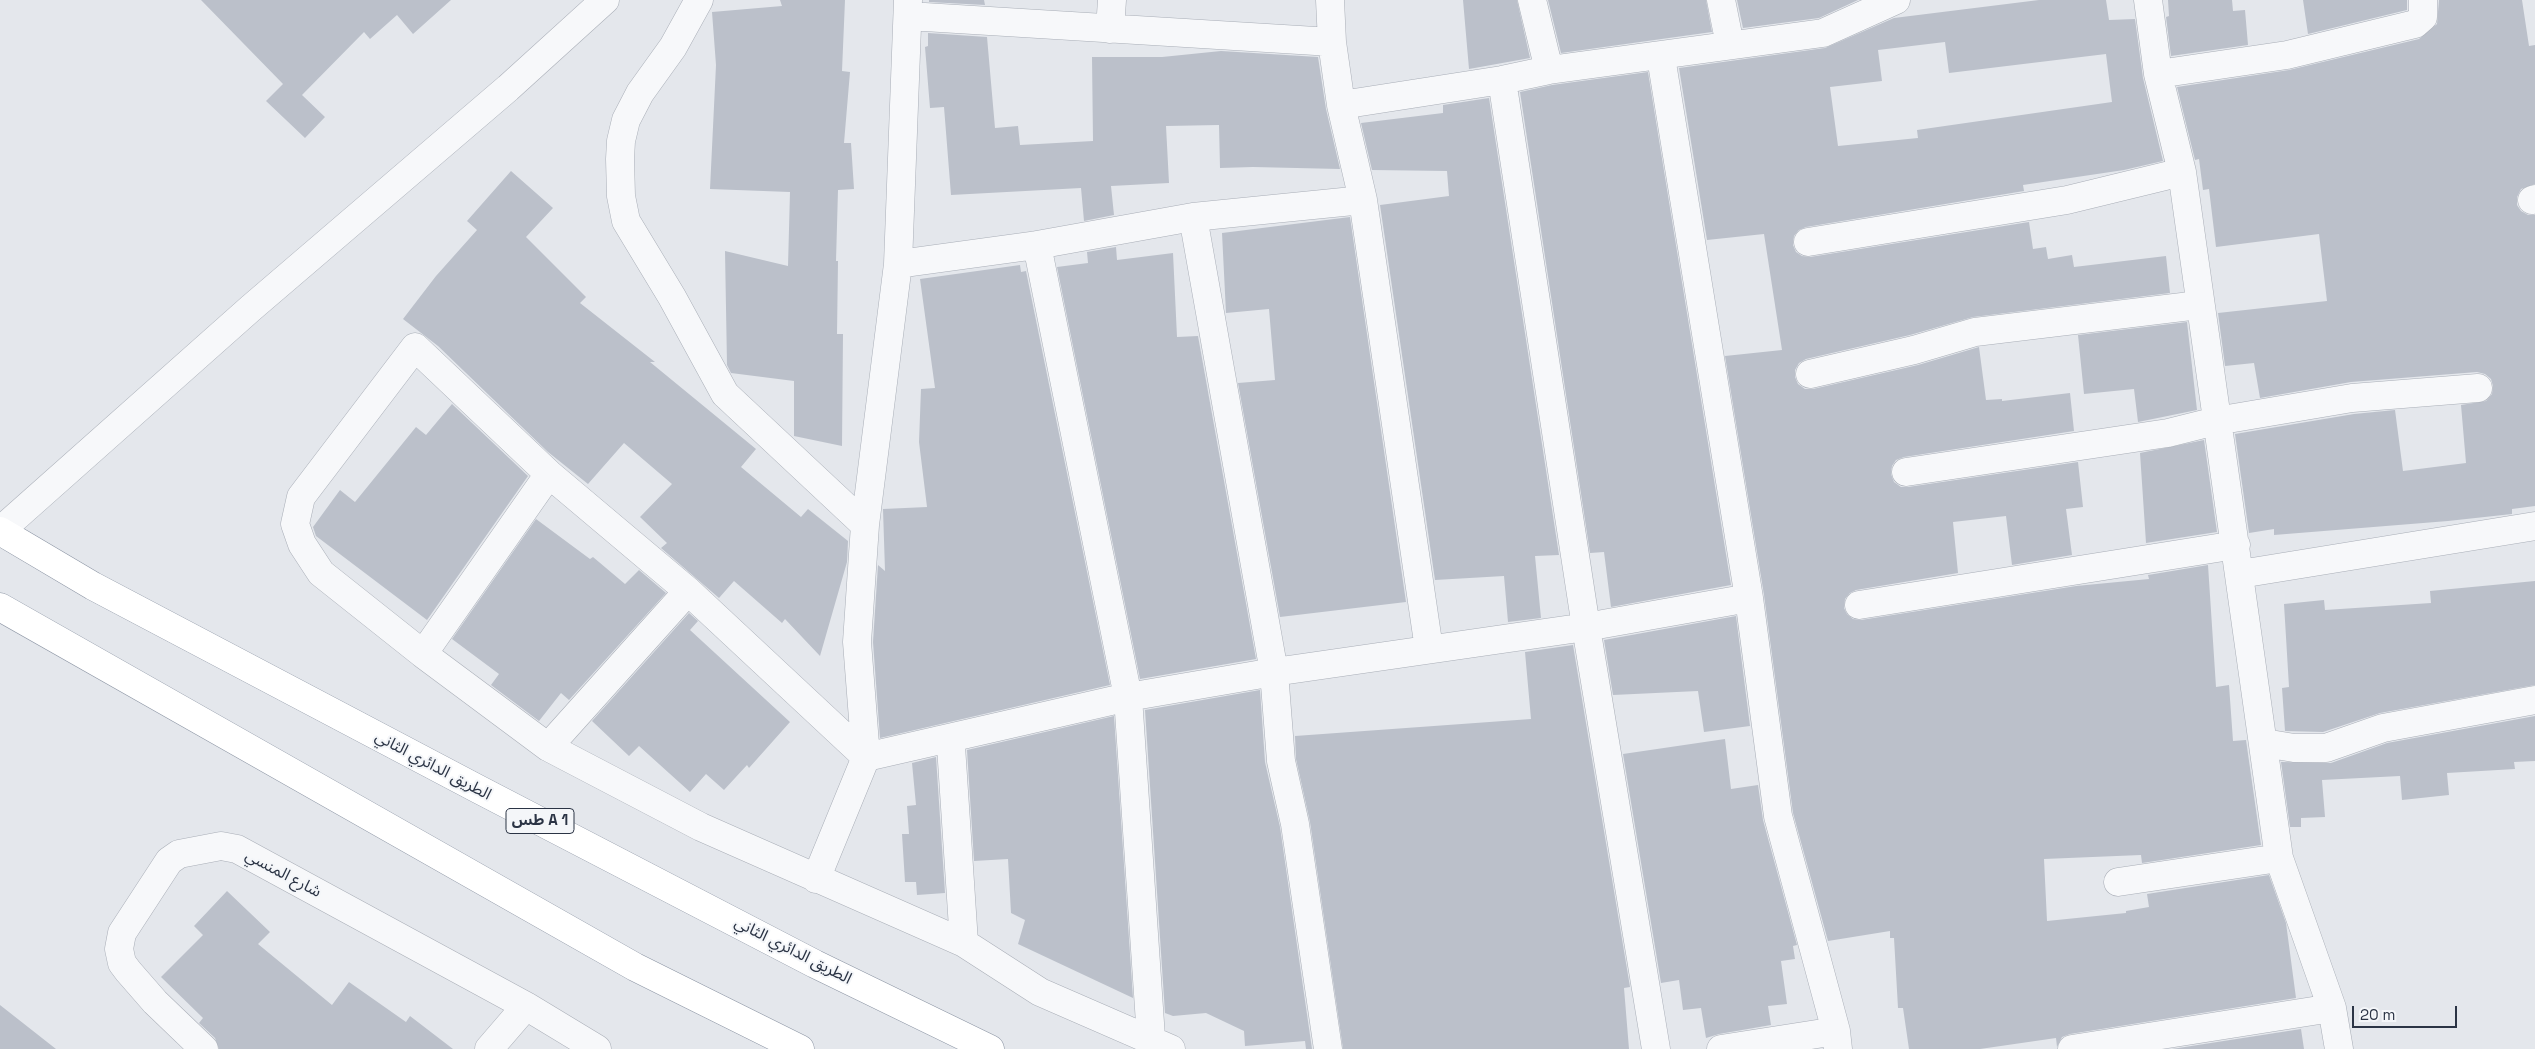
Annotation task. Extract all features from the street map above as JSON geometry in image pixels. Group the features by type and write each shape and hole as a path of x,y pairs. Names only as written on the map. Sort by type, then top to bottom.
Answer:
{"highway":[{"name":"الطريق الدائري الثاني","path":"0,531 92,586 478,790 815,964 990,1049"},
{"path":"0,608 635,967 800,1049"}],"street":[{"path":"0,531 251,308 508,88 605,0"},
{"path":"699,0 673,47 640,92 626,120 621,142 620,159 621,196 626,221 672,297 725,394 865,526"},
{"path":"1110,29 1112,0"},
{"path":"1330,0 1332,42 1341,106 1363,200 1429,649"},
{"path":"1532,0 1549,70"},
{"path":"1721,0 1730,45"},
{"path":"1341,106 1502,80 1549,70 1823,33 1896,0"},
{"path":"2148,0 2158,74 2182,172 2199,305 2236,545 2279,858 2332,1008 2340,1049"},
{"path":"2158,74 2287,55 2415,24 2423,17 2423,0"},
{"path":"816,879 866,757 856,642 865,526 898,264 908,8 1110,29 1332,42"},
{"path":"1661,56 1749,598 1778,816 1837,1040 1721,1049"},
{"path":"1502,80 1586,627 1656,1049"},
{"path":"1808,242 2067,200 2182,172"},
{"path":"898,264 1038,245 1193,217 1363,200"},
{"path":"1193,217 1274,672 1281,761 1295,824 1328,1049"},
{"path":"866,757 688,592 549,474 415,347 302,497 296,524 302,544 321,573 423,654 548,747 660,807 816,879 964,943 1040,992 1161,1044 1128,697 1038,245"},
{"path":"1810,374 1914,350 1975,332 2199,305"},
{"path":"1906,472 2168,433 2216,421 2352,398 2478,388"},
{"path":"423,654 549,474"},
{"path":"2240,574 2535,526"},
{"path":"1859,606 2236,545"},
{"path":"548,747 688,592"},
{"path":"866,757 1128,697 1274,672 1586,627 1749,598"},
{"path":"2264,743 2294,748 2326,748 2383,728 2535,700"},
{"path":"939,740 951,746 964,943"},
{"name":"شارع المنسي","path":"204,1049 155,1002 128,972 122,963 120,948 122,933 169,861 179,854 209,847 237,850 526,1006 597,1049"},
{"path":"2118,882 2279,858"},
{"path":"489,1049 526,1006"},
{"path":"2072,1049 2332,1008"}],"building":[{"path":"201,0 451,0 413,34 397,15 370,39 364,32 302,95 325,117 305,138 266,101 283,84"},
{"path":"780,0 845,0 842,71 850,72 844,143 851,143 854,189 838,190 836,261 838,261 837,334 843,334 842,446 794,436 794,381 731,373 727,365 725,251 788,266 790,192 710,189 716,65 712,12 782,6"},
{"path":"929,0 984,0 985,5 929,2"},
{"path":"1463,0 1517,0 1530,58 1469,69"},
{"path":"1548,0 1706,0 1712,32 1561,53"},
{"path":"1737,0 1858,0 1819,18 1743,28"},
{"path":"2039,0 2106,0 2109,20 2135,19 2143,78 2163,161 2124,170 2023,185 2024,191 1806,227 1799,230 1794,236 1793,245 1796,252 1802,256 1810,257 2029,222 2033,249 2046,247 2048,259 2072,255 2074,267 2166,256 2170,293 1973,317 1910,335 1806,359 1799,363 1795,370 1798,384 1805,389 1813,389 1918,365 1979,347 1986,400 2002,399 2002,401 2070,393 2074,431 1904,457 1896,460 1892,466 1891,474 1894,482 1901,487 1908,487 2078,462 2083,507 2066,509 2072,555 2012,565 2006,516 1953,522 1958,573 1856,590 1845,599 1844,608 1853,619 1861,620 2076,586 2149,579 2148,575 2208,565 2216,687 2229,685 2233,741 2246,740 2261,845 2142,863 2141,855 2044,859 2047,921 2126,913 2126,911 2149,907 2147,894 2269,875 2286,923 2296,998 2070,1034 2062,1037 2057,1047 2056,1038 1980,1049 1909,1049 1903,1008 1898,1008 1894,938 1890,938 1890,931 1828,941 1793,813 1764,595 1725,356 1782,350 1764,234 1707,240 1679,68 1825,48 1894,18","holes":["1945,42 1949,73 2106,54 2112,102 1917,130 1918,138 1838,146 1830,87 1882,81 1878,50"]},
{"path":"2168,0 2232,0 2233,11 2245,10 2248,45 2171,56 2166,17 2169,16"},
{"path":"2303,0 2407,0 2407,10 2308,34"},
{"path":"2439,0 2522,0 2529,46 2535,45 2535,184 2521,189 2517,197 2517,205 2521,211 2528,215 2535,215 2535,506 2512,509 2512,514 2448,521 2274,535 2274,529 2249,533 2235,434 2354,414 2395,410 2403,471 2466,463 2461,405 2486,401 2492,394 2493,386 2491,379 2485,374 2477,372 2351,382 2260,398 2254,363 2225,366 2218,313 2327,301 2319,234 2216,247 2209,189 2203,190 2199,159 2195,160 2177,87 2289,70 2419,39 2437,24"},
{"path":"928,33 987,37 995,128 1018,126 1020,145 1093,141 1092,57 1162,57 1221,51 1318,57 1326,109 1340,169 1220,168 1219,125 1166,126 1169,183 1111,186 1114,215 1084,221 1081,188 951,195 944,107 930,108 925,47 928,46"},
{"path":"1648,72 1731,585 1611,607 1604,552 1590,553 1520,92 1552,85"},
{"path":"1489,98 1559,555 1535,556 1541,618 1508,622 1504,576 1435,580 1380,205 1449,196 1447,171 1372,170 1361,123 1443,113 1443,105"},
{"path":"511,171 553,208 526,237 586,297 580,303 655,362 650,362 756,449 741,467 801,517 808,509 848,541 847,562 820,656 785,619 782,623 734,581 719,598 661,548 667,543 640,517 672,484 624,443 588,484 548,452 438,346 403,319 436,276 477,230 467,221"},
{"path":"1350,217 1406,602 1280,617 1238,383 1275,380 1269,309 1226,313 1222,233"},
{"path":"1116,247 1117,260 1173,253 1177,337 1198,336 1256,659 1140,679 1057,267 1088,263 1087,252"},
{"path":"1020,265 1021,272 1026,271 1110,685 880,738 873,642 878,565 885,571 883,509 927,507 919,442 921,389 935,388 920,279"},
{"path":"2187,322 2197,410 2138,422 2134,389 2084,394 2078,335"},
{"path":"452,404 528,476 427,620 316,536 313,527 340,490 355,502 416,427 426,435"},
{"path":"2204,440 2217,532 2146,543 2140,453"},
{"path":"536,519 590,559 593,557 625,584 639,570 666,593 569,700 561,693 539,721 491,685 499,674 452,639"},
{"path":"2535,581 2535,685 2380,713 2323,732 2285,731 2282,688 2289,687 2284,604 2324,600 2325,610 2431,603 2430,591"},
{"path":"689,613 698,621 690,630 790,722 749,768 747,765 724,790 706,774 690,792 639,746 629,756 592,721"},
{"path":"1736,616 1750,726 1704,732 1698,691 1613,695 1604,640"},
{"path":"1573,645 1630,987 1624,988 1629,1049 1343,1049 1310,822 1296,759 1295,736 1531,719 1525,652"},
{"path":"1260,690 1265,762 1280,827 1312,1049 1306,1049 1305,1041 1245,1046 1244,1031 1206,1013 1173,1016 1165,1013 1145,710"},
{"path":"1114,716 1133,998 1018,944 1025,920 1011,913 1008,859 974,861 967,750"},
{"path":"2535,716 2535,761 2514,762 2515,769 2447,773 2449,795 2402,800 2400,776 2322,780 2325,817 2301,818 2301,827 2290,827 2281,762 2331,763 2387,743"},
{"path":"1725,739 1731,789 1758,785 1763,820 1797,945 1793,946 1795,959 1781,961 1787,1004 1768,1006 1771,1025 1706,1038 1701,1008 1683,1010 1679,980 1661,983 1623,754"},
{"path":"936,757 945,893 917,895 916,882 905,882 902,834 909,834 907,806 916,805 912,763"},
{"path":"227,891 270,932 258,944 332,1005 349,982 406,1022 410,1016 453,1049 219,1049 215,1038 199,1023 203,1018 161,977 203,935 194,926"},
{"path":"0,1005 56,1049 0,1049"},
{"path":"2301,1029 2304,1049 2172,1049"}]}
